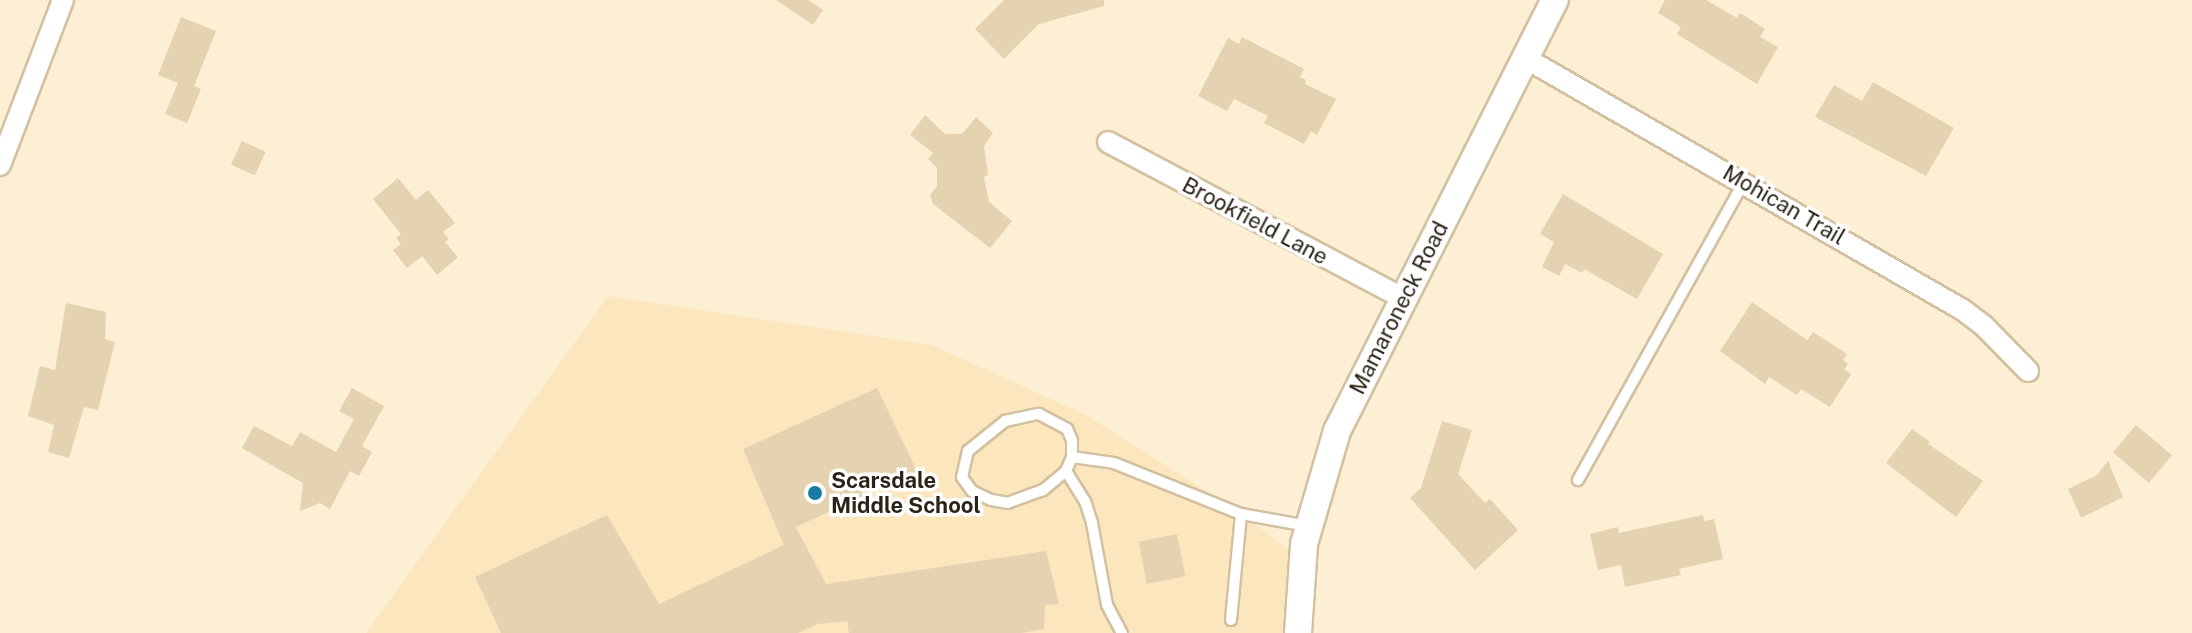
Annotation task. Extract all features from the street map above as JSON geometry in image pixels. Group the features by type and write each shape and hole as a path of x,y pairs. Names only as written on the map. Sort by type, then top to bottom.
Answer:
{"street":[{"path":"0,165 63,0"},
{"name":"Mamaroneck Road","path":"1298,633 1308,526 1337,431 1555,0"},
{"name":"Mohican Trail","path":"1525,58 1744,181 1963,310 1984,326 2028,371"},
{"name":"Brookfield Lane","path":"1108,142 1403,298"}],"lane":[{"path":"1578,480 1744,181"},
{"path":"1039,414 1067,429 1072,440 1072,457 1066,471 1043,490 1008,503 991,500 972,491 962,477 962,464 968,451 1005,421 1039,414"},
{"path":"1072,457 1114,463 1241,514 1308,526"},
{"path":"1066,471 1085,501 1107,605 1122,633"},
{"path":"1231,620 1241,514"}],"shaded area":[{"name":"Scarsdale Middle School","path":"608,296 932,345 1086,415 1241,513 1288,550 1284,633 366,633"}],"building":[{"path":"776,0 808,0 823,10 813,25"},
{"path":"1004,0 1104,0 1104,6 1039,24 1004,59 975,29"},
{"path":"1665,0 1706,0 1737,18 1740,13 1765,29 1760,37 1778,47 1757,84 1677,34 1681,27 1658,13"},
{"path":"181,17 216,31 194,86 201,89 187,123 165,114 178,83 158,75"},
{"path":"1242,37 1304,69 1300,77 1306,80 1305,84 1336,99 1317,135 1311,131 1304,144 1264,123 1268,116 1234,99 1227,111 1198,96 1228,38 1239,44"},
{"path":"1873,82 1954,128 1926,176 1815,117 1834,85 1862,101"},
{"path":"925,115 945,134 962,134 976,117 993,133 984,146 988,175 984,177 989,202 1012,221 990,248 933,204 930,195 937,186 937,168 928,159 933,153 910,135"},
{"path":"242,141 266,152 255,176 231,165"},
{"path":"398,178 416,200 428,190 455,223 443,232 449,239 445,242 458,257 437,275 422,256 407,268 393,250 401,244 396,238 401,234 373,199"},
{"path":"1563,194 1663,254 1637,299 1584,269 1582,273 1565,264 1559,276 1542,267 1554,242 1540,234"},
{"path":"1752,302 1807,340 1813,332 1847,354 1843,360 1848,364 1844,369 1851,374 1830,407 1801,389 1797,395 1769,377 1765,384 1720,351"},
{"path":"66,303 106,312 105,339 115,342 98,410 84,407 69,458 48,452 54,425 28,416 40,366 55,370"},
{"path":"352,388 384,406 362,446 372,452 359,476 350,471 330,509 320,503 300,511 303,483 242,448 254,426 292,446 300,432 336,452 354,419 339,411"},
{"name":"Scarsdale Middle School","path":"877,388 917,471 796,527 826,584 1046,551 1059,604 1045,605 1044,629 1022,633 849,633 847,621 818,624 798,633 501,633 475,577 607,515 659,604 784,545 743,449"},
{"path":"1442,421 1472,430 1458,474 1485,503 1490,499 1518,530 1475,570 1410,498 1421,488"},
{"path":"2136,425 2172,455 2149,483 2113,453"},
{"path":"1912,429 1930,442 1928,444 1983,481 1956,517 1886,463"},
{"path":"2108,461 2123,497 2081,518 2068,489 2097,475"},
{"path":"1703,515 1704,521 1714,519 1723,559 1679,569 1681,575 1625,587 1621,565 1598,570 1590,534 1618,527 1619,533"},
{"path":"1177,534 1185,576 1147,584 1139,541"}],"place":[{"name":"Scarsdale Middle School","path":"815,493"}]}
